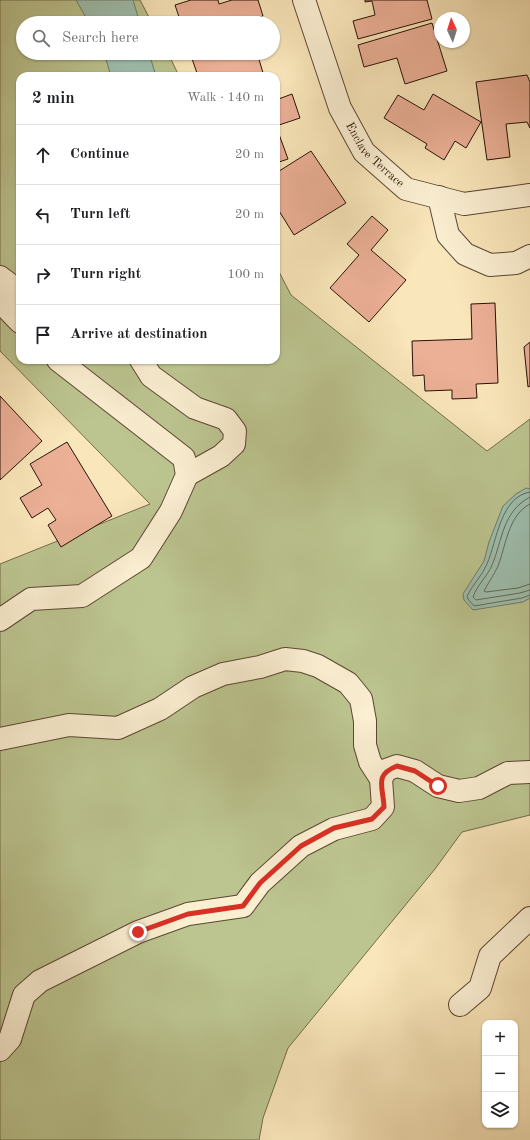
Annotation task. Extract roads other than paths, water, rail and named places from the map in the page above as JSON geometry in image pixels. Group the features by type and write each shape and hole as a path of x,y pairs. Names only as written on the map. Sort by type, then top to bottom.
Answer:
{"street":[{"name":"Enclave Terrace","path":"304,0 340,108 364,152 406,189 464,204 530,195"},
{"path":"439,197 448,235 465,254 490,265 516,263 530,256"},
{"path":"0,277 16,289"},
{"path":"0,301 16,318"},
{"path":"0,620 31,599 82,596 140,558 171,511 187,475 184,458 63,364"},
{"path":"144,364 151,376 196,408 226,419 235,431 234,444 222,456 187,475"},
{"path":"0,739 69,725 118,728 160,709 193,687 223,674 260,667 285,659 303,661 318,666 348,683 360,699 365,721 366,745 370,762 381,779 384,807 372,819 334,828 301,846 260,883 243,906 188,914 138,932 40,980 24,995 10,1039 0,1050"},
{"path":"381,779 386,770 397,766 415,771 438,786 459,791 479,788 508,773 530,772"},
{"path":"460,1005 480,988 490,956 530,918"}],"water":[{"path":"76,0 133,0 138,16 85,16"},
{"path":"106,60 151,60 155,72 110,72"},
{"path":"526,488 530,489 530,598 523,602 473,610 464,600 463,594 484,561 489,542 503,506 516,494"}]}
